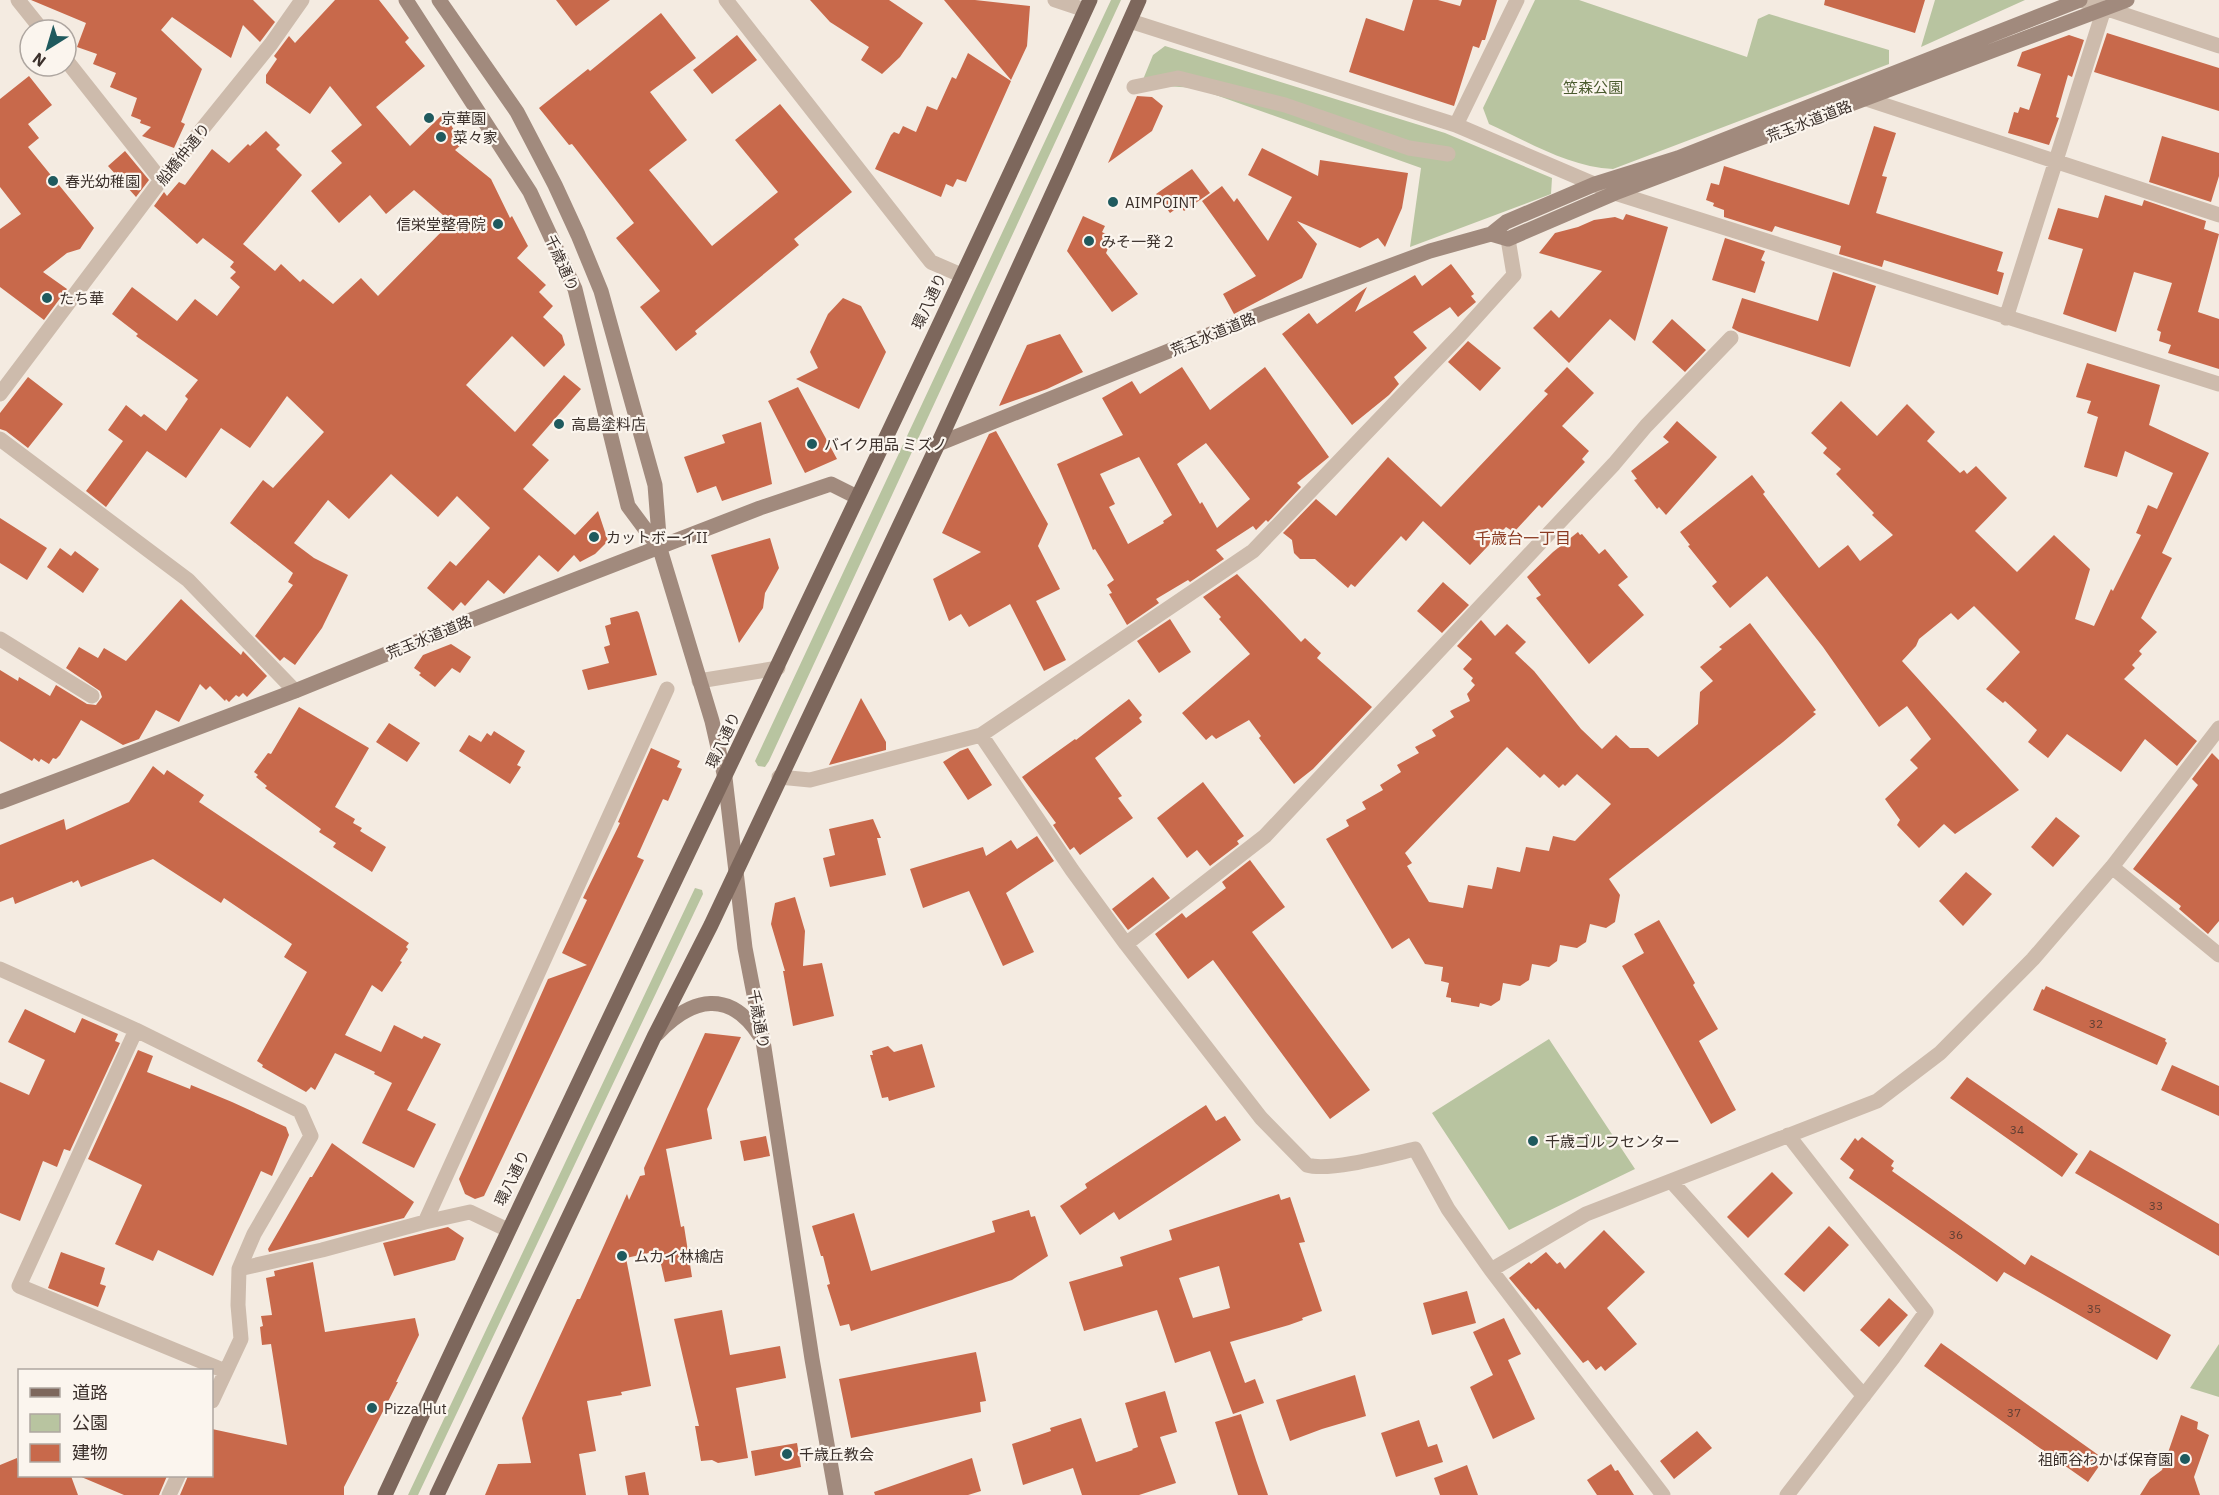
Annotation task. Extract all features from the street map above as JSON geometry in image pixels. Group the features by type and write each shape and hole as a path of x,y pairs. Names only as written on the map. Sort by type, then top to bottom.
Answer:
{"main road":[{"name":"千歳通り","path":"406,0 530,192 565,267 575,289 628,506 660,549"},
{"name":"千歳通り","path":"439,0 517,112 555,185 601,291 655,485 660,549 712,721 725,778 746,948 836,1495"},
{"path":"437,1495 654,1037 711,925 938,444 1139,0"},
{"name":"荒玉水道道路","path":"938,444 1263,313 1430,251 1491,234 1506,222 1595,184 1678,158 2080,0"},
{"name":"荒玉水道道路","path":"1508,239 1615,193 2127,0"},
{"name":"環八通り","path":"385,1495 507,1230 778,668 1088,5"},
{"path":"1491,234 1508,239"},
{"name":"荒玉水道道路","path":"0,801 295,691 760,508 831,484 857,497"},
{"path":"654,1037 668,1022 684,1011 706,1003 722,1003 751,1021 763,1041"}],"street":[{"path":"18,0 32,18"},
{"name":"船橋仲通り","path":"0,394 162,180 271,44 302,0"},
{"path":"726,0 930,262 961,275"},
{"path":"1055,0 1088,5"},
{"path":"1456,125 1516,0"},
{"path":"2080,0 2219,46"},
{"path":"2006,318 2104,9"},
{"path":"1130,21 1456,125 1615,193 2219,384"},
{"path":"78,75 162,180"},
{"path":"1134,87 1178,78 1285,105 1408,148 1448,154"},
{"path":"1847,93 2219,215"},
{"path":"779,777 810,780 981,735 1252,551 1514,276 1508,239"},
{"path":"1126,944 1265,836 1614,464 1646,426 1731,338"},
{"path":"0,439 188,580 295,691"},
{"path":"0,639 92,696"},
{"path":"699,681 778,668"},
{"path":"425,1222 667,689"},
{"path":"1491,1270 1586,1214 1877,1101 1940,1053 2033,959 2112,867 2219,728"},
{"path":"981,735 1072,870 1126,944 1261,1118 1307,1164 1316,1168 1415,1149 1448,1209 1491,1270 1663,1495"},
{"path":"2112,867 2219,955"},
{"path":"0,969 136,1030 300,1111 311,1136 254,1234 239,1269 238,1305 241,1339 213,1399"},
{"path":"136,1030 19,1286 225,1371"},
{"path":"1787,1495 1926,1312 1788,1136"},
{"path":"1671,1181 1864,1396"},
{"path":"239,1269 322,1251 470,1212 507,1230"},
{"path":"169,1495 178,1477"}],"green space":[{"path":"1111,0 1121,0 769,761 765,767 758,766 755,761"},
{"name":"笠森公園","path":"1535,0 1579,0 1747,57 1758,19 1769,14 1889,50 1889,64 1613,169 1597,167 1565,159 1489,124 1483,108"},
{"path":"1935,0 2025,0 1921,47"},
{"path":"1165,46 1445,133 1552,178 1551,194 1410,247 1421,168 1196,88 1142,82 1153,55"},
{"path":"695,888 702,890 703,894 418,1495 408,1495"},
{"name":"千歳ゴルフセンター","path":"1549,1039 1635,1169 1509,1230 1432,1113"},
{"path":"2219,1344 2219,1397 2190,1388"}],"building":[{"path":"31,0 253,0 275,22 260,42 243,25 231,58 172,17 161,30 202,69 181,122 185,124 174,148 142,136 151,127 131,116 137,98 110,87 116,73 93,64 97,54 78,47 86,23"},
{"path":"335,0 379,0 409,38 405,42 425,66 376,107 410,146 444,113 462,144 455,150 491,179 510,218 512,216 528,246 517,258 546,285 539,292 553,306 543,317 562,335 565,345 544,367 512,336 466,385 515,432 564,375 581,389 532,445 549,460 523,489 575,535 598,511 608,541 595,554 580,562 574,555 558,572 539,555 504,594 488,580 465,606 461,602 453,611 427,588 450,561 456,566 490,528 457,496 438,517 391,474 349,519 328,500 294,543 314,558 348,575 322,628 295,665 284,657 280,661 255,636 293,585 288,582 293,573 230,523 263,480 273,488 324,432 287,396 250,448 221,428 186,478 147,451 106,507 86,491 123,441 108,430 126,405 141,417 144,414 166,431 188,399 185,396 198,380 136,336 138,334 112,314 132,287 177,321 195,299 217,316 240,287 230,278 236,272 230,267 234,262 203,238 197,244 154,206 164,192 167,196 179,182 185,185 212,149 229,163 248,144 250,146 266,131 280,145 276,149 302,175 243,244 275,271 281,264 300,282 303,279 333,304 361,278 378,296 451,222 414,190 386,214 370,195 339,223 311,191 342,163 331,151 362,125 330,86 310,114 266,83 266,75 277,59 274,56 289,36 295,43"},
{"path":"556,0 610,0 576,26"},
{"path":"810,0 889,0 923,23 900,57 882,74 861,60 869,47 830,22"},
{"path":"944,0 975,0 1030,6 1027,46 1011,80"},
{"path":"1413,0 1438,0 1460,6 1462,0 1497,0 1485,40 1482,40 1479,48 1473,46 1454,106 1349,72 1366,18 1404,31"},
{"path":"1825,0 1925,0 1915,33 1824,5"},
{"path":"661,13 696,58 650,92 687,140 649,170 712,246 778,192 735,140 780,104 852,192 794,239 799,245 695,331 697,334 676,351 640,307 660,291 616,238 634,223 572,144 569,145 539,108 588,69 590,71"},
{"path":"2107,33 2219,68 2219,111 2094,72"},
{"path":"737,35 757,60 712,94 693,70"},
{"path":"2069,35 2084,40 2072,77 2068,75 2056,117 2059,118 2049,145 2008,133 2014,112 2018,113 2020,107 2029,110 2041,74 2017,66 2022,52"},
{"path":"968,53 1011,81 966,182 957,179 953,187 946,184 941,197 875,169 894,132 899,134 903,126 916,132 927,106 937,110 952,77 956,79"},
{"path":"26,78 31,78 52,105 28,124 39,138 28,147 94,228 80,249 67,253 43,272 67,289 44,320 0,287 0,229 21,214 0,187 0,99"},
{"path":"1137,96 1152,97 1163,106 1152,131 1108,163"},
{"path":"1874,126 1896,133 1882,176 1887,177 1876,213 2003,252 1997,271 2004,273 1998,295 1884,260 1882,267 1839,254 1841,246 1775,226 1772,232 1724,217 1724,210 1713,206 1714,203 1706,200 1711,183 1719,185 1724,166 1849,205"},
{"path":"2162,136 2219,153 2219,176 2211,202 2149,182"},
{"path":"1262,148 1318,176 1320,160 1408,173 1402,208 1385,247 1378,238 1360,248 1297,221 1317,244 1302,278 1234,314 1223,294 1256,276 1202,201 1222,186 1234,202 1237,198 1268,241 1292,197 1248,175"},
{"path":"125,151 149,180 136,197 108,166"},
{"path":"1192,169 1210,193 1184,211 1180,206 1170,213 1156,194"},
{"path":"2105,195 2142,206 2144,200 2206,221 2204,229 2219,234 2198,312 2219,319 2219,369 2168,353 2171,345 2159,341 2161,332 2157,330 2172,283 2134,272 2116,332 2063,314 2083,249 2048,239 2058,208 2098,218"},
{"path":"1626,214 1668,227 1635,341 1610,319 1569,363 1533,328 1551,310 1559,318 1602,271 1539,253 1555,233 1594,220 1615,217 1623,220"},
{"path":"1083,216 1105,226 1102,232 1113,238 1106,253 1138,294 1112,312 1067,251"},
{"path":"1725,238 1765,251 1761,260 1765,262 1755,293 1712,280"},
{"path":"1451,264 1474,294 1471,296 1476,302 1458,317 1450,307 1413,332 1427,348 1394,377 1399,384 1389,395 1352,425 1282,334 1309,313 1317,324 1367,287 1355,312 1415,275 1422,286"},
{"path":"1833,272 1876,286 1850,367 1732,328 1742,298 1818,321"},
{"path":"843,298 861,306 886,352 859,409 796,379 818,368 810,352 828,314"},
{"path":"1672,319 1706,350 1685,372 1652,342"},
{"path":"1060,334 1083,372 1047,389 999,406 1027,345"},
{"path":"1468,341 1501,368 1480,391 1448,362"},
{"path":"2087,363 2160,385 2149,425 2209,453 2162,553 2172,558 2141,618 2157,632 2139,651 2142,654 2132,665 2135,668 2124,679 2197,741 2177,766 2145,739 2121,772 2067,734 2048,758 2028,742 2037,730 2005,701 2003,703 1986,689 2020,652 1974,606 1958,620 1951,613 1919,639 1916,646 1902,661 2019,790 1955,834 1944,824 1919,848 1897,825 1900,820 1885,799 1918,768 1910,760 1931,739 1907,706 1879,727 1823,647 1767,576 1730,608 1712,586 1717,582 1688,546 1690,545 1680,532 1752,475 1765,492 1763,494 1819,568 1848,545 1860,561 1893,535 1836,474 1841,469 1823,453 1827,448 1811,433 1841,401 1877,436 1907,404 1935,432 1927,441 1960,473 1964,470 1967,474 1976,466 2007,498 1975,531 2017,572 2054,535 2090,569 2075,619 2094,626 2111,589 2113,591 2141,535 2136,533 2148,505 2157,509 2173,473 2125,451 2117,477 2084,467 2098,417 2087,413 2091,401 2076,397"},
{"path":"1182,367 1210,410 1265,367 1329,457 1297,483 1301,487 1268,522 1266,520 1256,530 1253,526 1216,550 1224,559 1190,582 1188,580 1156,599 1159,603 1127,625 1109,594 1112,593 1107,585 1114,580 1095,549 1093,550 1057,464 1123,435 1102,398 1132,381 1140,394","holes":["1206,443 1250,499 1217,528 1177,464","1139,457 1172,515 1163,521 1164,523 1128,544 1109,507 1115,504 1100,474"]},
{"path":"1567,367 1594,393 1562,426 1589,451 1582,459 1585,462 1542,508 1539,505 1514,532 1506,527 1470,565 1423,521 1406,541 1401,536 1355,587 1351,584 1348,588 1315,559 1300,559 1294,553 1292,540 1283,533 1316,499 1336,516 1388,457 1441,507 1548,394 1544,391"},
{"path":"28,377 63,404 28,448 0,429 0,413"},
{"path":"798,387 837,459 805,473 768,401"},
{"path":"1677,421 1717,457 1666,515 1659,507 1657,509 1634,480 1637,479 1631,471 1669,442 1663,437"},
{"path":"761,422 772,484 722,501 716,486 697,493 684,457 725,443 722,435"},
{"path":"996,431 1048,524 1038,546 1060,589 1036,601 1066,660 1044,671 1010,604 969,627 961,614 949,621 933,579 981,552 942,533 989,434"},
{"path":"0,518 47,548 27,580 0,563"},
{"path":"1578,532 1599,554 1605,549 1628,577 1618,585 1644,615 1589,664 1536,598 1541,595 1527,577"},
{"path":"770,538 779,568 765,593 763,608 739,643 711,555"},
{"path":"60,548 71,556 75,551 99,569 83,593 47,567"},
{"path":"1237,574 1301,642 1305,638 1321,653 1317,658 1372,707 1313,769 1294,784 1259,738 1261,736 1249,720 1216,739 1212,735 1206,740 1182,713 1250,654 1203,597"},
{"path":"1443,582 1469,605 1442,633 1417,611"},
{"path":"181,599 241,655 243,651 267,676 247,697 243,693 239,697 236,695 229,702 226,699 225,701 210,686 206,690 200,684 179,722 156,710 139,739 123,745 81,720 60,755 56,759 53,758 49,764 41,759 39,762 34,758 32,761 0,741 0,670 18,681 19,677 50,696 56,685 87,704 96,705 102,697 100,691 66,668 79,647 98,658 104,648 126,661"},
{"path":"637,611 657,675 588,690 582,670 609,663 604,647 610,645 605,626 611,624 610,618"},
{"path":"1170,619 1191,652 1159,673 1137,641"},
{"path":"1481,620 1495,636 1507,624 1526,642 1515,653 1534,671 1581,729 1602,749 1616,735 1630,748 1648,748 1658,757 1698,724 1700,692 1713,681 1700,667 1722,649 1719,647 1750,623 1816,710 1813,712 1816,714 1609,879 1620,895 1615,922 1606,928 1590,924 1586,942 1577,948 1560,945 1557,961 1549,967 1532,964 1529,980 1520,986 1503,983 1500,1000 1491,1006 1480,1003 1479,1007 1451,1002 1451,998 1446,997 1449,983 1441,981 1443,967 1425,964 1409,938 1392,949 1326,839 1349,826 1346,820 1366,809 1362,802 1383,790 1380,785 1401,772 1397,765 1419,753 1415,747 1436,736 1432,730 1454,717 1450,711 1470,701 1467,694 1475,685 1471,681 1473,678 1463,669 1472,659 1457,646","holes":["1507,747 1540,778 1544,774 1559,788 1563,784 1565,786 1577,774 1611,804 1575,841 1553,836 1549,851 1526,847 1520,872 1497,867 1492,889 1468,885 1463,908 1429,902 1407,866 1412,863 1405,853"]},
{"path":"451,644 471,657 460,673 452,668 435,687 419,675 421,673 414,668 423,655"},
{"path":"861,698 886,742 886,750 829,765"},
{"path":"1129,699 1142,715 1139,718 1142,722 1095,758 1122,796 1118,798 1133,818 1080,855 1074,847 1070,850 1053,825 1056,823 1022,777 1076,740"},
{"path":"299,707 369,748 335,807 355,819 353,823 362,828 360,831 386,847 372,872 333,847 336,843 319,832 321,829 265,788 267,786 256,777 258,775 254,772 268,753 271,754"},
{"path":"389,723 420,743 407,762 376,742"},
{"path":"494,731 525,751 517,765 521,767 510,784 459,751 469,735 481,742 487,733 491,736"},
{"path":"651,748 680,761 677,767 682,769 668,801 663,799 637,857 644,860 484,1196 475,1199 465,1194 459,1179 548,979 587,965 562,953 587,900 583,898 620,823 618,822"},
{"path":"968,748 992,785 968,800 943,762"},
{"path":"2212,753 2219,760 2219,921 2208,934 2179,909 2181,906 2133,869 2198,785 2192,779"},
{"path":"153,766 164,775 167,770 204,795 199,802 409,943 400,961 402,962 382,992 372,985 345,1035 381,1052 394,1025 422,1039 424,1036 441,1044 407,1110 436,1124 414,1168 362,1143 392,1083 374,1074 375,1072 335,1053 315,1090 311,1087 306,1092 262,1067 263,1065 257,1061 307,972 284,957 292,944 224,898 221,903 153,859 81,887 78,880 73,883 72,881 15,904 13,897 0,902 0,845 64,819 66,830 129,802"},
{"path":"1203,782 1244,836 1237,841 1239,844 1210,866 1197,850 1187,858 1157,818"},
{"path":"2056,817 2080,836 2053,867 2031,847"},
{"path":"873,819 881,838 877,838 886,875 830,887 823,858 835,855 829,829"},
{"path":"1037,836 1054,861 1006,893 1034,952 1003,966 969,891 923,908 910,869 983,847 986,856 1011,840 1017,849"},
{"path":"1250,860 1285,907 1252,932 1370,1090 1330,1119 1213,960 1188,979 1155,934 1182,913 1186,918 1226,888 1222,882"},
{"path":"1966,872 1992,894 1963,926 1939,901"},
{"path":"1153,877 1170,898 1128,930 1112,909"},
{"path":"795,897 805,931 803,966 822,963 834,1016 793,1026 783,971 785,971 771,924 775,903"},
{"path":"1659,920 1718,1029 1699,1041 1736,1110 1711,1124 1622,966 1644,953 1634,934"},
{"path":"2046,986 2166,1039 2167,1043 2157,1065 2033,1010 2042,989 2044,990"},
{"path":"25,1009 75,1033 82,1018 118,1034 115,1041 120,1043 70,1151 64,1149 57,1167 43,1161 20,1221 0,1213 0,1082 29,1095 45,1060 8,1042"},
{"path":"705,1033 741,1037 707,1109 712,1139 666,1149 681,1227 684,1226 692,1277 665,1282 658,1251 626,1258 651,1386 621,1392 622,1395 587,1401 596,1451 579,1454 586,1495 485,1495 498,1464 531,1463 522,1418 577,1299 580,1299 627,1194 629,1200 640,1176 645,1175 644,1168"},
{"path":"922,1044 935,1087 889,1101 888,1097 882,1098 870,1055 873,1055 872,1051 888,1046 894,1052"},
{"path":"138,1050 153,1056 147,1072 190,1089 191,1085 232,1102 286,1127 289,1135 272,1176 261,1171 213,1276 158,1250 153,1261 115,1244 142,1185 88,1159"},
{"path":"2172,1065 2219,1086 2219,1116 2161,1090"},
{"path":"1967,1077 2078,1154 2062,1177 1950,1098"},
{"path":"1206,1105 1216,1121 1225,1116 1241,1140 1119,1220 1114,1212 1080,1235 1060,1206 1087,1188 1085,1184"},
{"path":"766,1136 770,1156 744,1161 740,1141"},
{"path":"1862,1137 1894,1161 1891,1166 1894,1168 1892,1171 2025,1265 2031,1255 2171,1335 2157,1360 2004,1272 1997,1282 1849,1178 1854,1170 1840,1159 1855,1138 1858,1141"},
{"path":"332,1143 414,1202 404,1218 269,1252 268,1249"},
{"path":"2090,1150 2219,1224 2219,1256 2075,1173"},
{"path":"1772,1172 1793,1193 1748,1238 1727,1217"},
{"path":"1279,1194 1281,1200 1290,1197 1305,1242 1299,1243 1322,1311 1289,1325 1230,1342 1245,1383 1255,1379 1264,1403 1233,1414 1210,1351 1175,1363 1157,1310 1084,1331 1069,1282 1123,1266 1120,1257 1172,1240 1169,1230","holes":["1219,1266 1230,1308 1193,1318 1179,1278"]},
{"path":"1029,1210 1031,1217 1035,1216 1048,1256 1012,1280 851,1331 849,1324 840,1326 827,1285 830,1284 823,1256 821,1256 812,1226 854,1213 871,1271 995,1232 992,1221"},
{"path":"1829,1226 1849,1245 1804,1292 1784,1274"},
{"path":"448,1227 464,1238 455,1260 394,1276 383,1243"},
{"path":"1604,1230 1645,1272 1607,1308 1637,1344 1605,1371 1601,1366 1596,1370 1588,1360 1583,1363 1538,1308 1536,1310 1509,1278 1546,1252 1557,1264 1560,1262 1565,1269"},
{"path":"61,1252 105,1268 100,1284 106,1286 98,1307 48,1288"},
{"path":"313,1262 325,1332 415,1318 419,1335 396,1382 398,1382 344,1487 344,1495 180,1495 188,1477 213,1477 213,1429 287,1445 271,1344 262,1345 260,1327 263,1326 261,1316 272,1315 266,1278 275,1276 274,1271"},
{"path":"1467,1291 1476,1323 1432,1335 1423,1303"},
{"path":"1889,1298 1908,1315 1879,1347 1860,1330"},
{"path":"722,1310 730,1355 780,1346 786,1378 736,1388 748,1458 718,1463 712,1460 701,1461 695,1426 699,1426 674,1319"},
{"path":"1504,1318 1521,1354 1508,1360 1535,1419 1493,1439 1470,1387 1493,1375 1473,1332"},
{"path":"1941,1343 2104,1459 2088,1482 1924,1366"},
{"path":"976,1352 986,1401 980,1402 981,1412 851,1438 839,1379"},
{"path":"1355,1375 1366,1416 1290,1441 1276,1400"},
{"path":"1165,1391 1177,1432 1160,1437 1176,1483 1139,1495 1082,1495 1073,1468 1023,1485 1012,1444 1081,1418 1096,1462 1133,1450 1138,1447 1125,1403"},
{"path":"1241,1414 1268,1495 1238,1495 1215,1422"},
{"path":"2181,1415 2198,1422 2197,1429 2209,1435 2194,1477 2200,1495 2140,1495 2150,1479 2162,1470"},
{"path":"1419,1420 1428,1447 1437,1444 1443,1462 1396,1477 1381,1433"},
{"path":"1697,1431 1712,1448 1674,1479 1660,1461"},
{"path":"797,1443 801,1467 755,1476 751,1451"},
{"path":"17,1458 18,1477 71,1477 78,1495 0,1495 0,1465"},
{"path":"972,1458 981,1491 968,1495 875,1495 874,1492"},
{"path":"1611,1464 1615,1471 1618,1470 1634,1495 1597,1495 1587,1480"},
{"path":"1467,1465 1478,1495 1440,1495 1434,1478"},
{"path":"645,1472 649,1495 628,1495 625,1476"},
{"path":"81,1477 167,1477 159,1495 124,1495"}],"place":[{"name":"京華園","path":"429,118"},
{"name":"菜々家","path":"441,137"},
{"name":"春光幼稚園","path":"53,181"},
{"name":"AIMPOINT","path":"1113,202"},
{"name":"信栄堂整骨院","path":"498,224"},
{"name":"みそ一発２","path":"1089,241"},
{"name":"たち華","path":"47,298"},
{"name":"高島塗料店","path":"559,424"},
{"name":"バイク用品 ミズノ","path":"812,444"},
{"name":"カットボーイII","path":"594,537"},
{"name":"千歳ゴルフセンター","path":"1533,1141"},
{"name":"ムカイ林檎店","path":"622,1256"},
{"name":"Pizza Hut","path":"372,1408"},
{"name":"千歳丘教会","path":"787,1454"},
{"name":"祖師谷わかば保育園","path":"2185,1459"}],"district":[{"name":"千歳台一丁目","path":"1523,538"}]}
